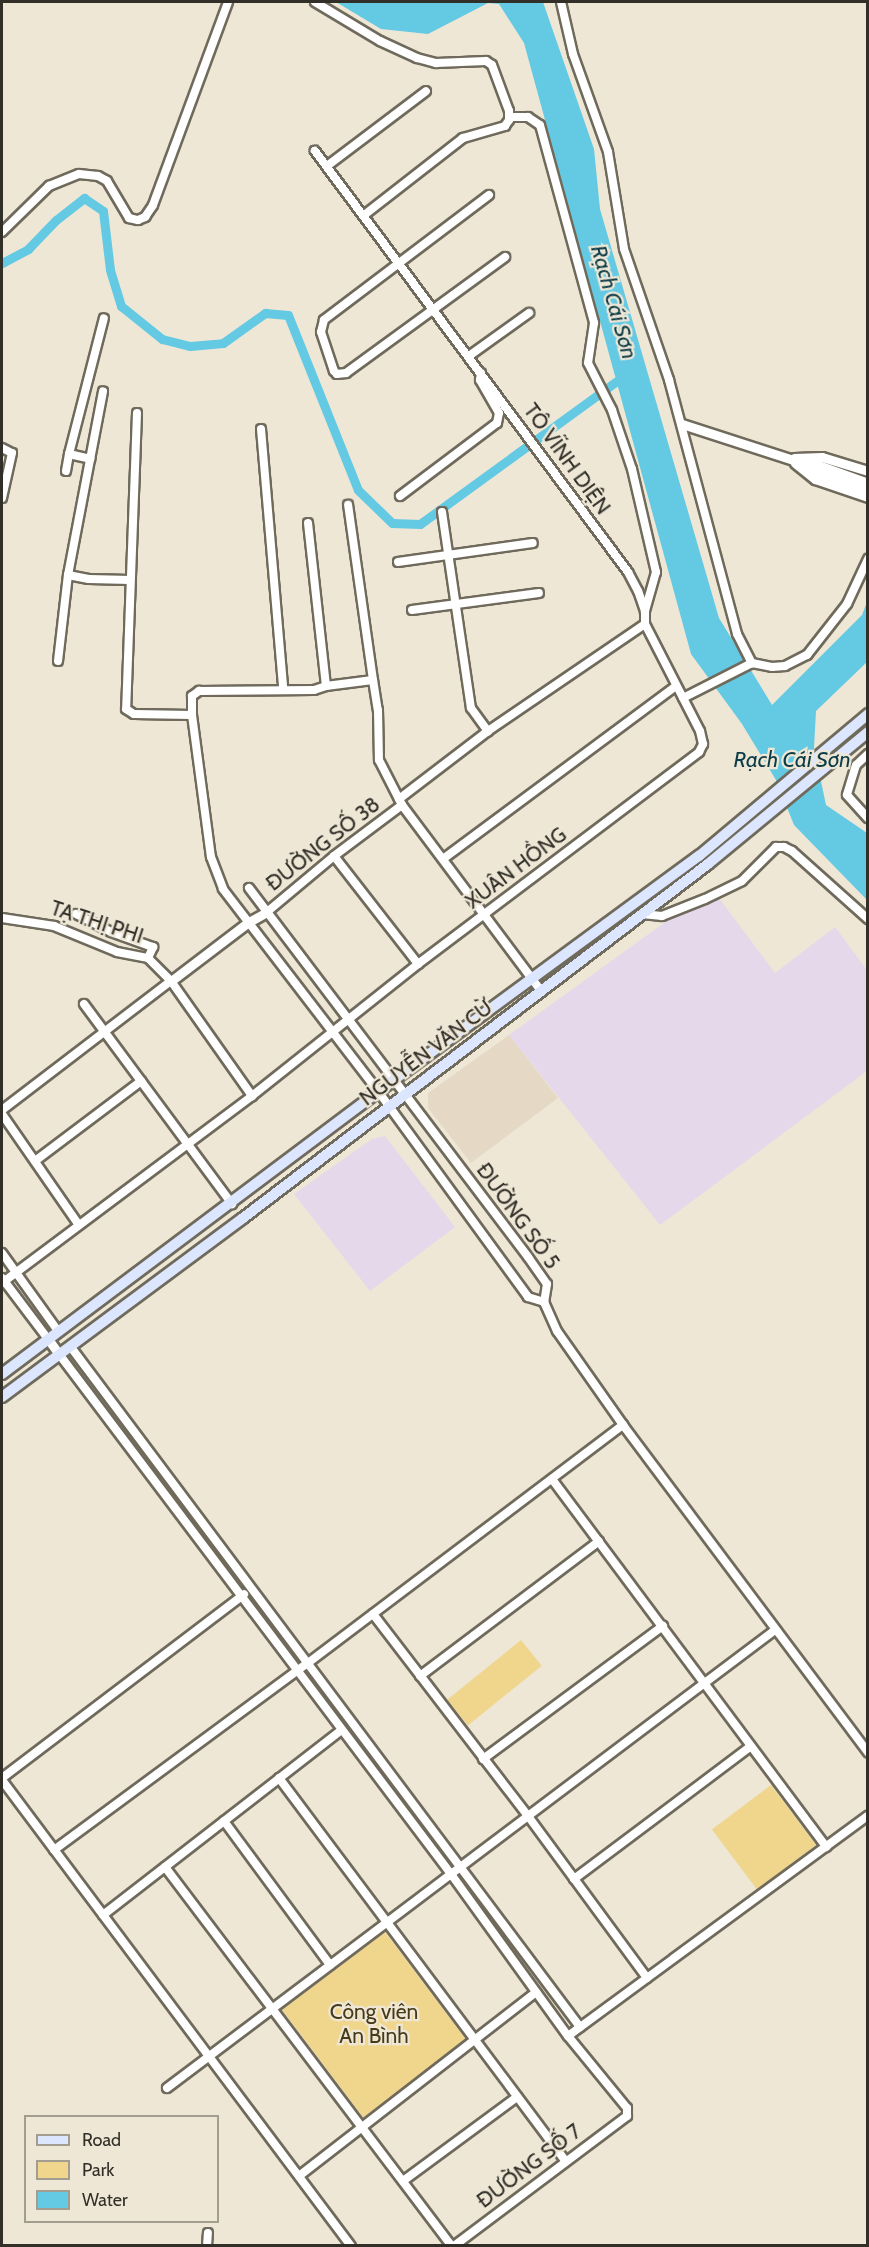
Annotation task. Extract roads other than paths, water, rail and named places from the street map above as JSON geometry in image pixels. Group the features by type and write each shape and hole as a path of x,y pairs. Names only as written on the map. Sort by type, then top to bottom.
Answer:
{"main road":[{"name":"NGUYỄN VĂN CỪ","path":"2,1374 232,1204 378,1091 533,980 699,856 867,714"},
{"name":"NGUYỄN VĂN CỪ","path":"2,1397 243,1218 708,864 867,732"},
{"path":"232,1204 243,1218"}],"street":[{"path":"2,232 49,186 79,174 98,176 107,181 129,218 138,220 144,217 153,205 228,2"},
{"path":"315,2 336,16 417,58 436,63 486,61 492,65 509,117 505,126 464,138 364,215"},
{"path":"561,2 573,54 608,152 624,249 669,380 737,634 752,663"},
{"path":"327,166 426,92"},
{"path":"509,117 528,117 540,125 594,323 588,363 611,408 632,469 656,572 645,611"},
{"name":"TÔ VĨNH DIỆN","path":"315,151 628,572 645,611 645,624 700,731 703,744"},
{"path":"489,195 322,322 322,335 334,371 340,375 346,374 505,257"},
{"path":"469,356 529,313"},
{"path":"66,471 104,318"},
{"path":"400,495 497,423 499,413 480,380 482,373"},
{"path":"58,661 68,575 104,391"},
{"path":"137,413 126,710 134,714 192,715 192,696 199,691 283,688 314,690 326,686 373,680"},
{"path":"681,424 807,464 818,465 867,483"},
{"path":"261,429 283,688"},
{"path":"2,448 12,453 2,498"},
{"path":"69,454 90,459"},
{"path":"789,458 822,457 867,471"},
{"path":"789,458 815,479 867,497"},
{"path":"807,464 816,471 867,490"},
{"path":"348,505 378,710 380,760 400,802 541,991"},
{"path":"442,512 471,708 488,731"},
{"path":"308,523 326,686"},
{"path":"398,562 533,543"},
{"path":"683,698 752,663 785,666 807,655 847,604 867,559"},
{"path":"68,575 89,579 130,580"},
{"path":"412,610 539,593"},
{"name":"ĐƯỜNG SỐ 38","path":"267,912 488,731 645,624"},
{"path":"443,859 676,686"},
{"name":"ĐƯỜNG SỐ 5","path":"192,715 211,857 223,889 378,1091 528,1297 544,1302 547,1284 395,1079 348,1021 249,888"},
{"name":"XUÂN HỒNG","path":"2,1280 252,1096 418,964 699,752 703,744"},
{"path":"867,754 856,765 847,795 867,818"},
{"path":"642,914 662,916 705,899 741,881 776,847 784,847 792,851 867,919"},
{"path":"334,856 418,964"},
{"path":"79,1225 2,1112 247,923 267,912"},
{"path":"76,914 111,932 153,948 148,958"},
{"name":"TẠ THỊ PHI","path":"2,918 54,926 121,953 148,958 171,981 252,1096"},
{"path":"84,1004 232,1204"},
{"path":"35,1161 141,1081"},
{"path":"2,1253 250,1589 308,1662 580,2027"},
{"path":"2,1280 340,1731 451,1874 568,2036 867,1816"},
{"path":"544,1302 557,1331 623,1425 867,1752"},
{"path":"54,1850 297,1671 623,1425"},
{"path":"552,1479 826,1847"},
{"path":"420,1676 599,1541"},
{"path":"250,1589 2,1780 351,2246"},
{"path":"373,1614 528,1816 646,1978"},
{"path":"483,1759 663,1626"},
{"path":"167,2088 775,1630"},
{"path":"103,1915 340,1731"},
{"path":"574,1879 751,1746"},
{"path":"279,1778 566,2162"},
{"path":"224,1821 330,1965"},
{"path":"165,1867 453,2246"},
{"path":"299,2176 536,1992"},
{"name":"ĐƯỜNG SỐ 7","path":"453,2246 627,2115 627,2108 568,2036"},
{"path":"403,2181 517,2097"},
{"path":"207,2246 208,2233"}],"water":[{"name":"Rạch Cái Sơn","path":"336,2 543,2 594,149 600,209 719,618 772,705 862,615 867,602 867,662 816,711 814,748 826,805 867,833 867,900 794,825 776,780 742,724 691,654 524,43 499,4 488,3 428,34 381,29"}],"waterway":[{"path":"2,263 28,249 56,220 84,198 103,211 110,270 121,306 162,339 190,346 223,343 265,313 288,315 358,490 392,523 420,524 617,381"}],"park label":[{"name":"Công viên An Bình","path":"374,2024"}]}
